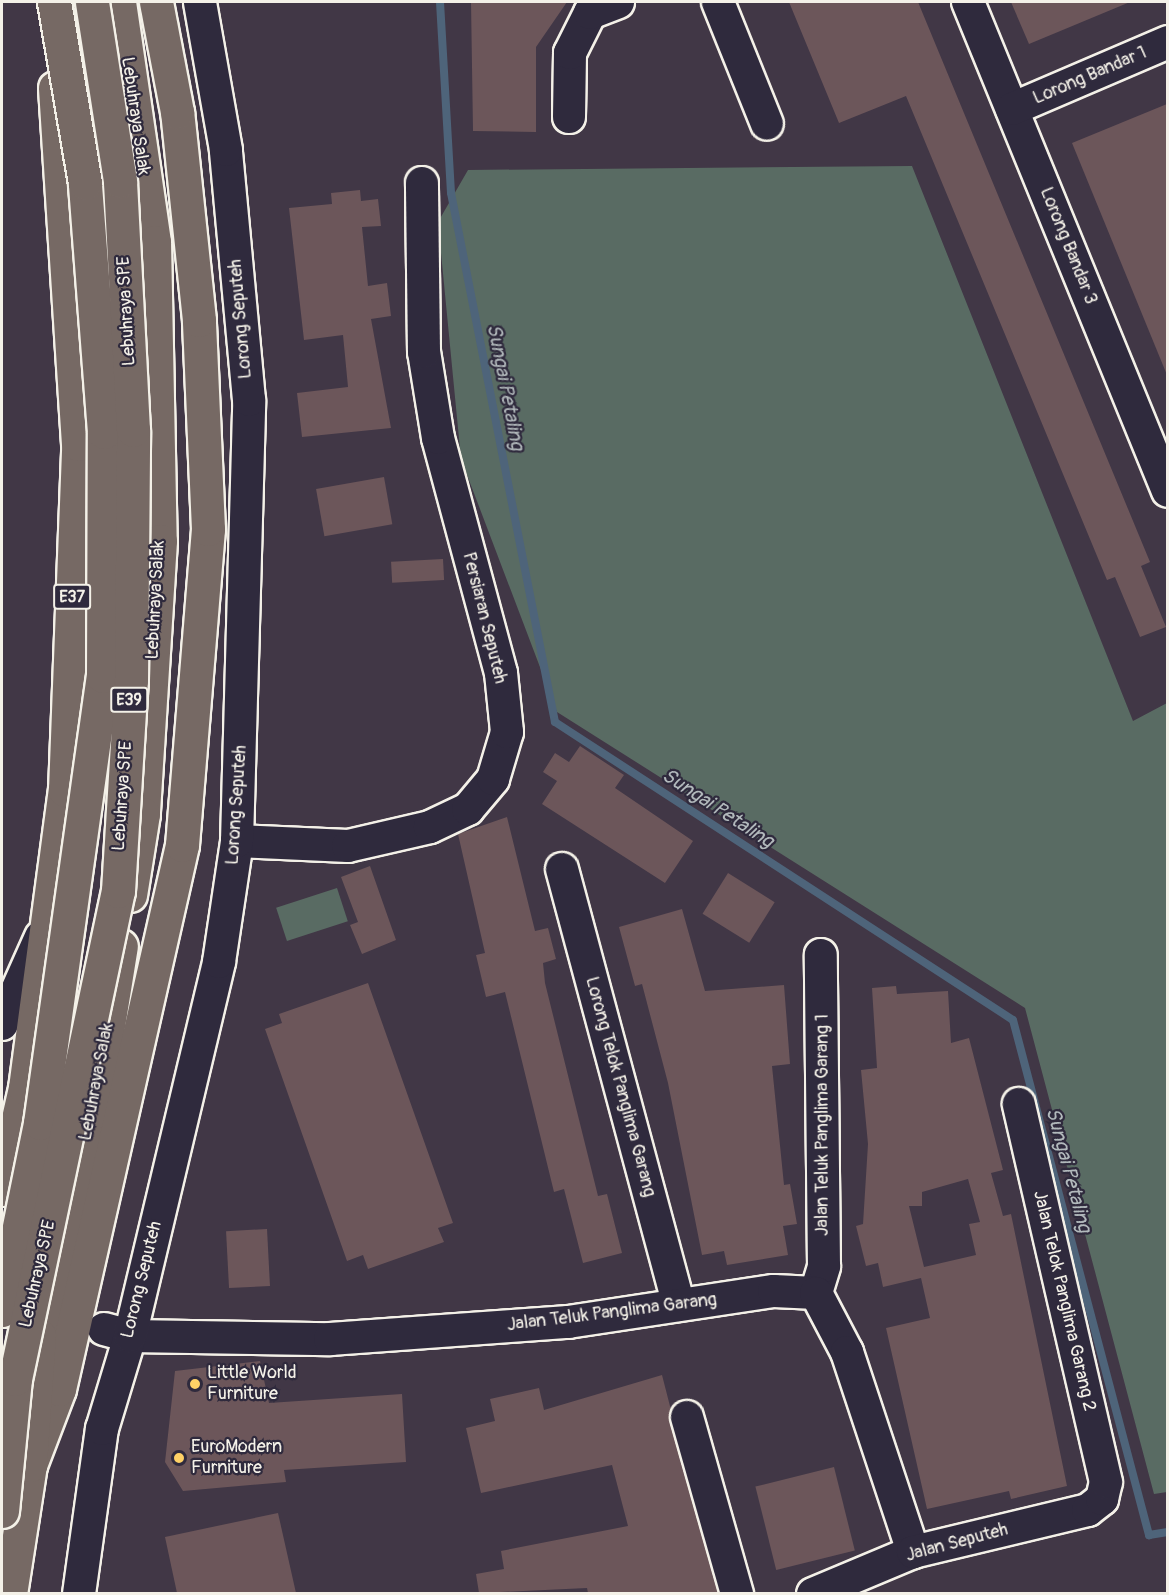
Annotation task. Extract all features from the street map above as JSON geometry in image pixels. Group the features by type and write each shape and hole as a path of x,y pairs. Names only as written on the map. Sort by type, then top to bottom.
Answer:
{"highway":[{"name":"E37","path":"2,1189 25,1088 65,790 78,444 58,110 41,2"},
{"name":"Lebuhraya SPE","path":"2,1310 40,1123 103,676 104,432 85,183 54,2"},
{"name":"Lebuhraya SPE","path":"2,1510 15,1379 118,891 131,680 133,430 120,182 92,2"},
{"name":"Lebuhraya Salak","path":"16,1471 39,1335 94,1112 143,813 160,542 154,242 119,2"},
{"path":"10,1593 16,1471 59,1389 182,845 208,529 199,320 177,112 156,2"},
{"path":"154,242 208,529"}],"street":[{"name":"Lorong Seputeh","path":"79,1593 92,1481 109,1396 117,1332 219,962 237,841 249,400 226,150 200,2"},
{"path":"569,117 570,53 590,13 618,2"},
{"path":"718,2 767,124"},
{"name":"Lorong Bandar 3","path":"968,2 1167,491"},
{"name":"Lorong Bandar 1","path":"1012,109 1167,42"},
{"name":"Persiaran Seputeh","path":"237,841 348,846 430,827 468,809 493,779 507,732 501,673 438,438 424,352 422,183"},
{"name":"Lorong Telok Panglima Garang","path":"562,869 679,1305"},
{"path":"2,1024 46,927"},
{"name":"Jalan Teluk Panglima Garang 1","path":"816,1293 824,1266 821,956"},
{"name":"Jalan Telok Panglima Garang 2","path":"1019,1104 1106,1482 1102,1499"},
{"name":"Jalan Teluk Panglima Garang","path":"117,1332 330,1339 530,1326 774,1292 816,1293"},
{"path":"816,1293 847,1352 913,1552"},
{"path":"61,1593 73,1478 94,1407 109,1396"},
{"path":"687,1418 737,1593"},
{"name":"Jalan Seputeh","path":"813,1593 913,1552 1088,1510 1102,1499"}],"green space":[{"path":"912,166 1133,721 1167,703 1167,1492 1154,1494 1025,1008 557,712 461,459 438,222 468,170"},
{"path":"337,888 348,921 287,941 276,908"}],"building":[{"path":"471,2 567,2 536,47 536,132 473,131"},
{"path":"789,2 918,2 1150,562 1141,566 1166,627 1140,637 1115,577 1107,580 906,96 839,123"},
{"path":"1011,2 1130,2 1029,44"},
{"path":"1167,104 1167,375 1072,143"},
{"path":"360,190 361,201 378,199 381,226 362,227 368,286 387,283 391,316 371,319 391,428 302,437 297,393 348,387 343,335 304,340 289,208 332,204 331,193"},
{"path":"384,477 392,524 324,536 316,489"},
{"path":"443,559 444,580 392,583 391,562"},
{"path":"580,746 624,775 615,788 693,841 665,883 542,804 557,781 543,772 555,753 569,762"},
{"path":"507,817 535,931 548,928 556,959 543,963 545,983 598,1196 607,1194 622,1253 583,1263 564,1189 554,1192 505,992 486,997 476,955 485,953 458,834"},
{"path":"370,866 396,940 362,954 350,925 358,922 341,877"},
{"path":"728,873 775,902 749,943 703,914"},
{"path":"682,909 705,991 784,985 790,1064 772,1066 784,1185 790,1184 797,1224 783,1226 788,1255 727,1265 724,1251 702,1255 668,1083 642,984 635,986 619,927"},
{"path":"368,983 453,1223 438,1228 444,1242 368,1269 363,1255 347,1261 265,1029 282,1023 279,1014"},
{"path":"896,986 897,994 948,991 951,1043 969,1038 1003,1170 991,1173 1003,1216 1011,1214 1067,1486 1011,1499 1009,1491 927,1509 886,1328 930,1318 921,1278 883,1287 878,1263 866,1266 856,1226 863,1224 868,1144 861,1070 877,1068 872,988","holes":["968,1179 980,1222 969,1224 976,1255 924,1267 909,1206 922,1206 922,1192"]},
{"path":"267,1229 270,1286 229,1288 226,1231"},
{"path":"260,1361 269,1403 402,1394 406,1462 284,1470 286,1482 183,1491 165,1462 175,1371"},
{"path":"662,1375 718,1593 588,1593 587,1588 479,1593 476,1574 504,1569 501,1551 628,1526 612,1465 481,1493 466,1428 495,1421 490,1399 539,1388 544,1410"},
{"path":"834,1467 855,1550 776,1570 755,1487"},
{"path":"278,1513 296,1593 177,1593 165,1537"}],"waterway":[{"name":"Sungai Petaling","path":"440,2 451,193 555,722 1013,1020 1149,1535 1168,1532"}],"place":[{"name":"Little World Furniture","path":"195,1384"},
{"name":"EuroModern Furniture","path":"179,1458"}]}
